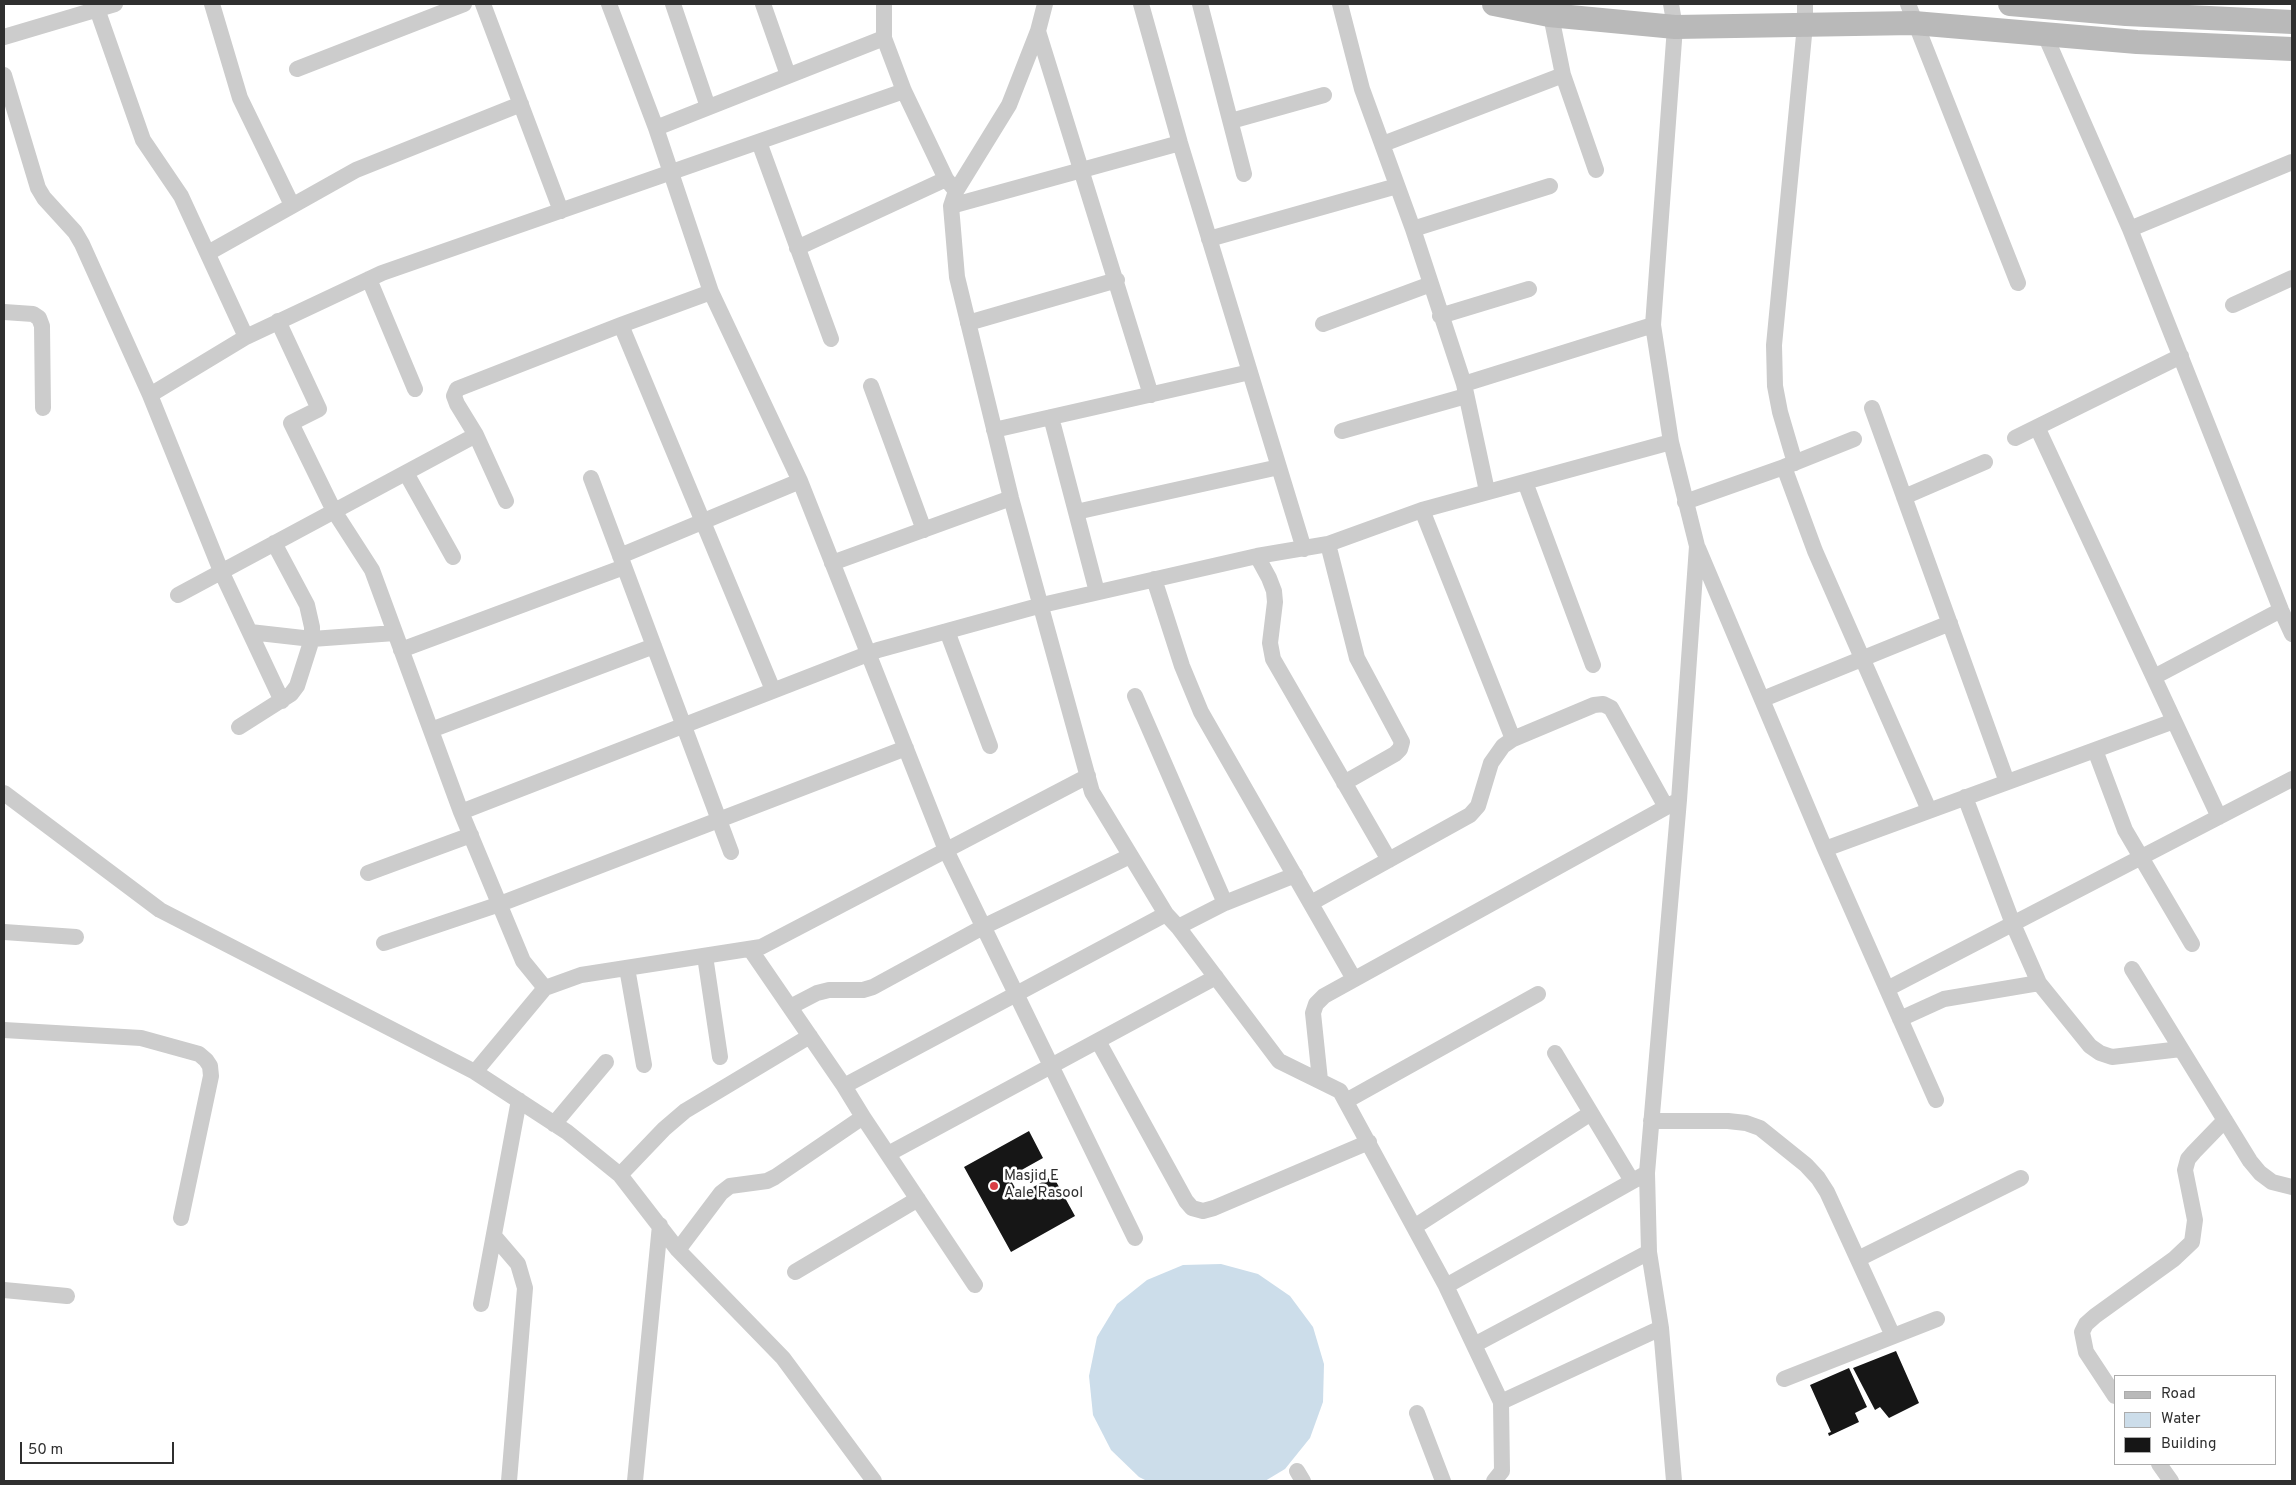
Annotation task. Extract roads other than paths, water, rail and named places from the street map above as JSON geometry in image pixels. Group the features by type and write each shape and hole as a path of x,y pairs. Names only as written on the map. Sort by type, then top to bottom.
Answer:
{"street":[{"path":"4,37 115,4"},
{"path":"212,4 240,98 292,205"},
{"path":"296,69 464,4"},
{"path":"483,4 561,211"},
{"path":"609,4 656,128 711,292 800,481 946,850 1135,1238"},
{"path":"673,4 708,107"},
{"path":"763,4 788,75"},
{"path":"884,4 884,38 904,91 951,192 957,277 1011,498 1092,792 1166,914 1178,927 1279,1061 1340,1091 1346,1101 1446,1286 1501,1402 1502,1471 1494,1481"},
{"path":"951,192 1009,105 1038,31 1045,4"},
{"path":"1141,4 1180,143 1304,549"},
{"path":"1200,4 1244,174"},
{"path":"1340,4 1362,88 1413,229 1465,390 1487,491"},
{"path":"1494,4 1675,27 1805,14 1911,13 2045,35 2137,42 2292,49"},
{"path":"1671,4 1675,27 1653,326 1671,442 1685,502 1697,546 1825,849 1936,1100"},
{"path":"2010,4 2208,11 2292,22"},
{"path":"97,9 143,140 181,196 246,337"},
{"path":"2125,9 2137,42"},
{"path":"1549,10 1563,75 1596,170"},
{"path":"1911,13 2018,283"},
{"path":"1805,14 1774,345 1775,386 1789,465 1815,552 1929,810"},
{"path":"1038,31 1117,280 1151,395"},
{"path":"2045,35 2130,229 2292,634"},
{"path":"656,128 884,38"},
{"path":"4,75 38,188 44,198 75,232 82,244 150,395 222,571 282,701"},
{"path":"1383,144 1563,75"},
{"path":"150,395 246,337 369,280 904,91"},
{"path":"1231,121 1324,95"},
{"path":"208,252 356,170 521,104"},
{"path":"759,142 831,339"},
{"path":"798,248 951,192 1082,169 1180,143"},
{"path":"2130,229 2292,162"},
{"path":"1209,239 1397,186"},
{"path":"1413,229 1550,186"},
{"path":"2233,305 2292,278"},
{"path":"369,280 415,390"},
{"path":"968,323 1117,280"},
{"path":"1323,324 1431,284"},
{"path":"1440,316 1529,289"},
{"path":"506,501 476,436 456,404 454,396 458,388 621,324 711,292"},
{"path":"4,312 33,314 39,318 42,326 43,408"},
{"path":"278,321 319,409 291,424 334,511 372,570 462,812 523,961 545,988"},
{"path":"621,324 773,690"},
{"path":"1342,431 1653,326"},
{"path":"2014,438 2181,356"},
{"path":"994,430 1250,372"},
{"path":"871,386 924,530"},
{"path":"1872,408 2007,782"},
{"path":"1051,418 1097,592"},
{"path":"2037,427 2219,817"},
{"path":"178,594 476,436"},
{"path":"1685,502 1789,465 1854,439"},
{"path":"462,812 868,654 1042,605 1257,556 1328,544 1422,510 1671,442"},
{"path":"1904,497 1985,462"},
{"path":"1076,512 1279,467"},
{"path":"406,473 453,557"},
{"path":"591,478 731,852"},
{"path":"401,650 622,561 702,522 800,481"},
{"path":"1525,482 1593,665"},
{"path":"832,563 1011,498"},
{"path":"1422,510 1513,739"},
{"path":"239,727 282,701 297,686 312,639 312,627 307,605 274,543"},
{"path":"1328,544 1357,658 1402,742 1400,749 1395,754 1344,783"},
{"path":"1674,1481 1661,1328 1649,1252 1647,1173 1673,804 1697,546"},
{"path":"1257,556 1270,578 1274,591 1275,602 1270,643 1273,659 1389,860"},
{"path":"1154,579 1182,666 1201,712 1354,979"},
{"path":"2154,677 2281,610"},
{"path":"1763,699 1950,623"},
{"path":"947,631 990,746"},
{"path":"250,632 312,639 395,633"},
{"path":"431,730 654,646"},
{"path":"1135,696 1224,903"},
{"path":"1311,903 1470,815 1478,806 1496,754 1513,739 1594,705 1603,704 1611,708 1673,804"},
{"path":"1825,849 2174,721"},
{"path":"384,943 500,904 906,748"},
{"path":"2094,750 2116,810 2141,858 2192,944"},
{"path":"475,1072 545,988 581,976 761,947 1088,776"},
{"path":"1887,989 2292,779"},
{"path":"4,794 160,910 475,1072 554,1124 620,1175 660,1224 678,1250 783,1358 874,1481"},
{"path":"1965,797 2013,924 2039,983 2090,1046 2100,1053 2112,1057 2181,1050"},
{"path":"1320,1080 1313,1013 1316,1004 1324,996 1673,804"},
{"path":"368,873 471,835"},
{"path":"790,1006 817,993 829,990 863,990 873,987 983,926 1130,856"},
{"path":"1178,927 1224,903 1295,875"},
{"path":"844,1086 1166,914"},
{"path":"4,932 76,937"},
{"path":"750,949 844,1086 975,1285"},
{"path":"705,956 720,1057"},
{"path":"627,968 644,1065"},
{"path":"2132,969 2260,1174 2272,1182 2292,1187"},
{"path":"888,1154 1216,977"},
{"path":"1900,1019 1944,999 2039,983"},
{"path":"1346,1101 1538,994"},
{"path":"4,1030 142,1038 199,1054 206,1060 210,1066 211,1076 181,1218"},
{"path":"620,1175 664,1129 685,1111 810,1036"},
{"path":"1098,1041 1186,1201 1192,1208 1203,1211 1214,1208 1369,1142"},
{"path":"1555,1053 1632,1181"},
{"path":"554,1124 606,1062"},
{"path":"482,1304 519,1100"},
{"path":"1414,1227 1591,1113"},
{"path":"678,1250 721,1193 730,1186 767,1181 775,1177 862,1116"},
{"path":"2114,1394 2086,1352 2082,1332 2086,1324 2095,1316 2180,1255 2192,1242 2195,1220 2185,1170 2188,1159 2225,1120"},
{"path":"1651,1121 1728,1121 1746,1123 1760,1128 1806,1165 1827,1192 1893,1336"},
{"path":"1446,1286 1647,1173"},
{"path":"1858,1259 2022,1178"},
{"path":"796,1272 918,1199"},
{"path":"635,1481 660,1224"},
{"path":"494,1236 518,1264 525,1288 510,1481"},
{"path":"1474,1345 1649,1252"},
{"path":"4,1290 67,1296"},
{"path":"1784,1379 1937,1319"},
{"path":"1501,1402 1661,1328"},
{"path":"1417,1413 1443,1481"},
{"path":"2160,1465 2171,1481"}],"water":[{"path":"1221,1264 1258,1274 1290,1296 1313,1327 1324,1364 1323,1402 1310,1438 1285,1469 1265,1481 1147,1481 1139,1477 1111,1450 1093,1415 1089,1376 1097,1337 1117,1304 1147,1280 1183,1265"}],"place":[{"name":"Masjid E Aale Rasool","path":"994,1186"}]}
